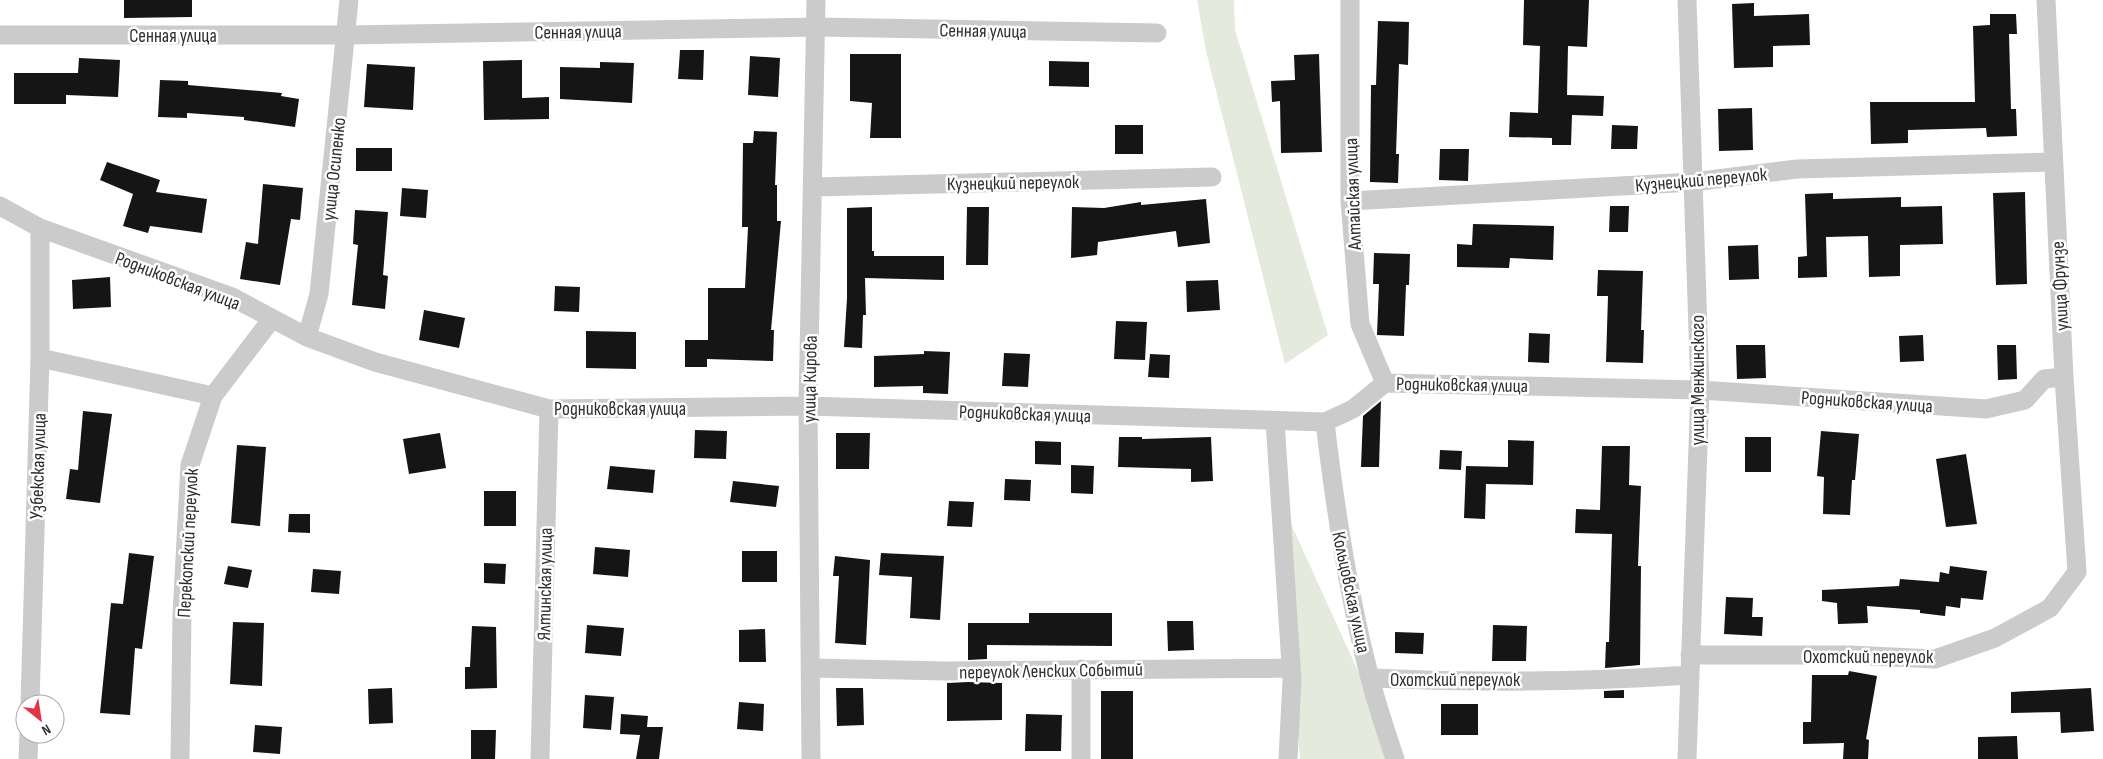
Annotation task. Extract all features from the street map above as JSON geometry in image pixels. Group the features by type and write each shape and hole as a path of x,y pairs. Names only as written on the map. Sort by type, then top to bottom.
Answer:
{"street":[{"name":"улица Осипенко","path":"307,337 319,294 347,36 349,0"},
{"name":"улица Кирова","path":"811,759 808,406 814,187 816,0"},
{"name":"Алтайская улица","path":"1350,0 1350,201 1360,324 1385,383"},
{"name":"улица Менжинского","path":"1687,0 1700,390 1687,759"},
{"name":"улица Фрунзе","path":"2046,0 2064,377 2077,572"},
{"name":"Сенная улица","path":"0,34 347,36 816,27 1156,33"},
{"name":"Кузнецкий переулок","path":"1350,201 1694,182 1797,169 2053,162"},
{"name":"Кузнецкий переулок","path":"814,187 1212,177"},
{"name":"Родниковская улица","path":"0,206 40,228 232,298 271,320 307,337 375,362 549,409 808,406 1325,422 1353,409 1385,383 1700,390 1986,409 2025,400 2044,379 2064,377"},
{"name":"Узбекская улица","path":"30,694 40,358 40,228"},
{"name":"Перекопский переулок","path":"180,759 182,614 190,465 213,396 271,320"},
{"path":"40,358 213,396"},
{"name":"Ялтинская улица","path":"540,759 549,409"},
{"path":"1275,421 1291,668 1288,759"},
{"name":"Кольцовская улица","path":"1325,422 1334,500 1370,678 1395,759"},
{"name":"Охотский переулок","path":"1690,655 1849,656 1935,659 1995,638 2050,608 2077,572"},
{"name":"переулок Ленских Событий","path":"811,668 945,672 1291,668"},
{"path":"1081,669 1081,759"},
{"name":"Охотский переулок","path":"1370,678 1428,681 1640,678 1690,675"},
{"path":"28,759 29,744"}],"green space":[{"path":"1197,0 1234,0 1235,30 1328,335 1285,364 1206,51"},
{"path":"1281,502 1398,759 1300,759"}],"building":[{"path":"124,0 192,0 192,17 124,18"},
{"path":"1524,0 1589,0 1587,47 1568,46 1567,95 1604,96 1603,116 1572,115 1571,145 1552,145 1552,138 1509,137 1510,112 1538,113 1540,46 1523,45"},
{"path":"1754,3 1754,16 1809,14 1810,45 1773,46 1773,67 1734,68 1732,4"},
{"path":"1990,14 2016,14 2017,34 2009,34 2011,109 2016,109 2017,136 1987,137 1986,128 1908,130 1908,143 1871,144 1870,102 1975,102 1973,26 1990,25"},
{"path":"1378,21 1409,22 1408,65 1399,64 1396,154 1399,154 1398,183 1370,182 1371,85 1376,85"},
{"path":"680,50 704,50 703,80 678,79"},
{"path":"850,54 901,54 901,138 870,138 872,103 850,101"},
{"path":"1319,54 1322,152 1281,153 1280,101 1272,102 1271,81 1295,80 1294,55"},
{"path":"750,56 780,58 778,97 748,95"},
{"path":"79,58 120,60 118,97 66,95 66,104 14,104 14,73 78,73"},
{"path":"522,60 522,98 549,97 549,119 484,120 483,61"},
{"path":"1049,61 1089,62 1089,87 1049,86"},
{"path":"600,62 634,63 632,103 560,99 560,67 600,68"},
{"path":"367,64 415,67 413,110 364,107"},
{"path":"160,80 188,81 188,85 282,93 281,96 299,99 295,127 244,120 244,117 187,113 187,118 158,117"},
{"path":"1752,108 1753,150 1719,151 1718,109"},
{"path":"1115,125 1143,125 1143,154 1115,154"},
{"path":"1612,125 1638,126 1637,149 1611,149"},
{"path":"754,131 777,132 775,185 777,185 777,221 781,221 771,330 774,330 773,361 707,359 707,367 685,367 685,340 708,340 708,288 745,288 748,227 742,227 743,143 753,143"},
{"path":"356,148 392,148 392,171 356,171"},
{"path":"1440,149 1469,149 1468,181 1439,180"},
{"path":"107,162 160,180 156,192 207,199 202,233 150,226 148,233 123,226 133,194 100,180"},
{"path":"263,184 303,188 300,220 291,219 280,285 240,279 246,242 258,244"},
{"path":"402,188 428,190 426,218 400,216"},
{"path":"2025,192 2027,284 1996,285 1993,193"},
{"path":"1833,193 1833,199 1901,197 1901,207 1942,206 1943,244 1900,245 1900,276 1869,277 1868,236 1826,237 1827,277 1798,278 1798,257 1807,256 1805,194"},
{"path":"1206,199 1210,243 1178,247 1176,231 1098,242 1097,255 1071,258 1072,207 1104,208 1141,202 1141,205"},
{"path":"1610,206 1629,206 1628,232 1609,232"},
{"path":"872,207 872,251 874,251 874,256 944,256 944,280 865,278 866,315 863,315 862,348 844,347 847,298 847,208"},
{"path":"967,207 989,207 988,265 966,265"},
{"path":"355,210 388,212 383,275 388,276 385,309 352,305 358,245 353,244"},
{"path":"1473,224 1554,226 1553,260 1510,258 1509,268 1457,267 1457,244 1472,245"},
{"path":"1758,245 1759,279 1729,280 1728,246"},
{"path":"1374,253 1410,254 1409,285 1406,285 1404,336 1377,335 1379,284 1373,284"},
{"path":"1598,270 1643,271 1641,330 1644,330 1643,363 1606,362 1608,296 1597,296"},
{"path":"110,277 111,307 73,309 72,280"},
{"path":"1218,280 1220,310 1187,312 1186,281"},
{"path":"555,286 580,287 579,312 554,311"},
{"path":"424,310 465,318 459,348 419,340"},
{"path":"1116,321 1147,322 1145,360 1114,359"},
{"path":"586,331 636,332 636,369 586,368"},
{"path":"1529,333 1550,334 1549,363 1528,362"},
{"path":"1923,335 1924,361 1900,362 1899,336"},
{"path":"1736,345 1765,345 1766,378 1737,379"},
{"path":"1997,345 2016,345 2017,379 1998,380"},
{"path":"924,351 950,352 948,394 923,393 923,386 874,387 874,356 924,354"},
{"path":"1004,353 1030,354 1028,387 1002,386"},
{"path":"1150,354 1170,355 1169,378 1148,377"},
{"path":"1381,401 1379,467 1361,467 1363,416"},
{"path":"83,411 112,414 100,503 66,499 70,469 78,470"},
{"path":"695,430 727,431 726,459 694,458"},
{"path":"1821,431 1859,434 1855,480 1852,480 1850,515 1823,514 1824,477 1817,476"},
{"path":"440,433 446,468 409,474 403,439"},
{"path":"836,433 870,433 869,469 836,469"},
{"path":"1119,437 1142,437 1142,439 1211,437 1213,481 1191,482 1191,469 1118,467"},
{"path":"1745,437 1771,437 1771,472 1745,472"},
{"path":"1508,440 1534,441 1533,485 1486,484 1485,519 1464,518 1466,466 1508,467"},
{"path":"1035,441 1061,442 1061,465 1035,464"},
{"path":"237,445 266,447 260,526 231,523"},
{"path":"1602,446 1630,446 1629,485 1641,486 1638,566 1641,566 1640,665 1605,668 1606,642 1609,642 1612,534 1575,533 1576,509 1600,510"},
{"path":"1440,450 1462,451 1461,470 1439,469"},
{"path":"1966,454 1977,524 1946,527 1936,459"},
{"path":"1071,465 1094,466 1093,494 1071,493"},
{"path":"610,466 655,470 653,493 607,489"},
{"path":"1005,479 1031,480 1030,501 1004,500"},
{"path":"733,481 779,486 776,507 730,502"},
{"path":"484,491 516,491 516,526 484,526"},
{"path":"949,501 974,502 972,527 947,526"},
{"path":"289,514 310,514 310,533 288,532"},
{"path":"595,547 630,550 628,577 593,574"},
{"path":"742,551 777,551 777,582 742,582"},
{"path":"129,553 154,556 142,649 135,648 130,715 100,713 111,603 123,604"},
{"path":"881,553 944,556 940,620 910,618 912,577 879,575"},
{"path":"835,556 870,560 866,645 835,643 839,576 833,576"},
{"path":"484,563 506,564 505,584 484,583"},
{"path":"228,566 252,570 248,588 224,584"},
{"path":"1950,566 1987,571 1983,600 1961,598 1960,608 1946,606 1945,616 1920,613 1920,610 1867,606 1868,623 1838,624 1837,603 1822,601 1822,590 1899,586 1900,579 1939,582 1940,572 1949,574"},
{"path":"313,569 341,571 339,594 311,592"},
{"path":"1726,597 1753,598 1752,617 1763,617 1762,636 1724,634"},
{"path":"1029,613 1112,613 1112,646 987,645 987,659 968,660 968,623 1029,623"},
{"path":"1167,621 1193,621 1194,650 1168,651"},
{"path":"233,622 264,623 262,686 230,684"},
{"path":"587,625 624,628 621,656 585,653"},
{"path":"1493,625 1527,626 1526,661 1492,661"},
{"path":"472,626 496,627 497,688 465,689 465,667 470,667"},
{"path":"765,629 766,662 739,662 739,630"},
{"path":"1395,632 1424,633 1423,654 1395,653"},
{"path":"1849,671 1877,676 1866,739 1869,740 1868,759 1843,759 1844,743 1803,744 1803,722 1811,722 1812,675 1848,675"},
{"path":"947,683 1002,683 1002,720 947,721"},
{"path":"392,688 393,723 369,724 368,689"},
{"path":"836,688 863,688 864,725 837,726"},
{"path":"2091,688 2094,731 2061,733 2060,712 2011,713 2011,692"},
{"path":"1624,690 1624,698 1604,698 1604,691"},
{"path":"1101,691 1133,691 1133,759 1101,759"},
{"path":"585,695 614,697 611,730 583,728"},
{"path":"739,702 764,704 763,731 737,729"},
{"path":"1441,704 1478,704 1478,735 1441,735"},
{"path":"621,714 648,716 647,727 663,727 659,759 636,759 640,735 620,734"},
{"path":"1026,714 1062,715 1061,751 1025,751"},
{"path":"255,725 282,727 280,754 253,752"},
{"path":"471,730 496,730 495,759 471,759"},
{"path":"2017,736 2018,759 1978,759 1978,737"}]}
